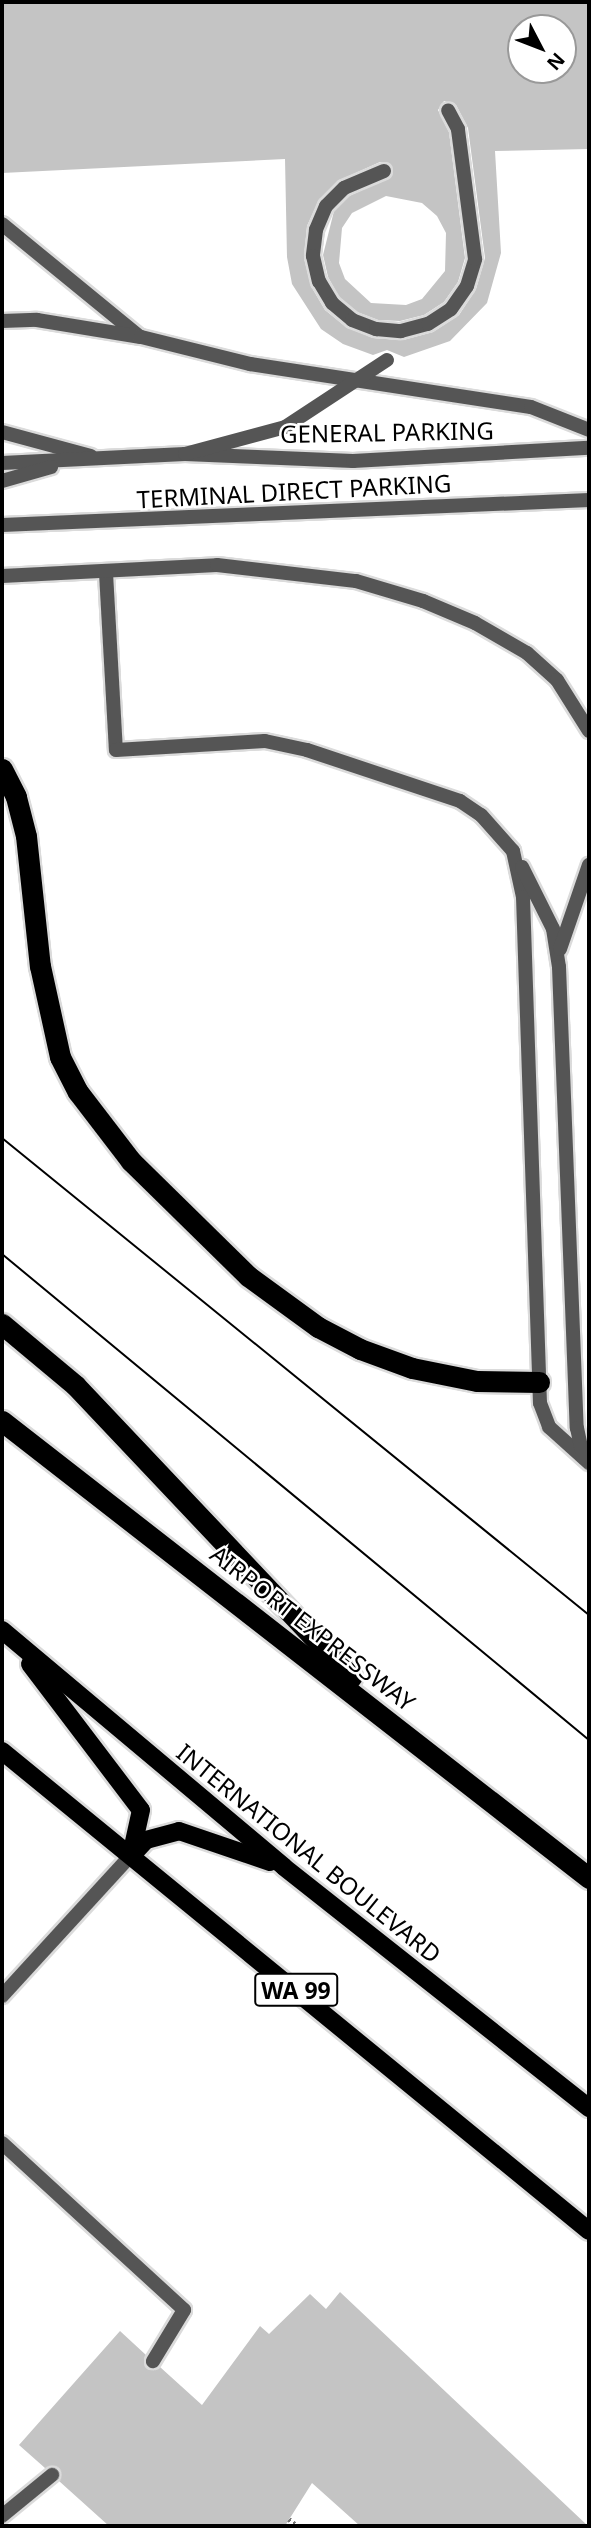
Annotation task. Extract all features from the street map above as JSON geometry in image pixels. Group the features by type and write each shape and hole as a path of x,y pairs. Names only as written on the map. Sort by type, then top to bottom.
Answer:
{"highway":[{"path":"2,769 16,797 26,836 42,978 60,1057 78,1092 131,1161 248,1276 318,1327 360,1349 412,1368 477,1381 539,1382"},
{"path":"2,1324 75,1385 395,1724"},
{"name":"AIRPORT EXPRESSWAY","path":"2,1421 395,1724 589,1878"}],"main road":[{"path":"5,1633 141,1810 131,1856"},
{"name":"INTERNATIONAL BOULEVARD","path":"5,1633 284,1867 589,2108"},
{"name":"WA 99","path":"2,1751 589,2231"},
{"path":"131,1856 146,1840 179,1831 284,1867"}],"lane":[{"path":"384,171 344,188 326,206 316,230 313,256 319,281 332,303 352,320 376,330 401,331 428,324 451,309 467,286 475,259 458,129 448,110"},
{"path":"2,224 141,337"},
{"path":"2,321 37,320 141,337 250,364 531,407 589,430"},
{"path":"2,463 185,454 285,427 387,360"},
{"path":"2,432 103,460"},
{"name":"GENERAL PARKING","path":"185,454 353,461 589,448"},
{"path":"2,481 72,461"},
{"name":"TERMINAL DIRECT PARKING","path":"2,525 47,526 589,500"},
{"path":"2,576 106,573 217,565 280,570 356,581 423,601 475,623 527,653 557,680 589,731"},
{"path":"106,573 116,750 265,741 307,750 460,801 481,815 513,850 547,913 559,967"},
{"path":"513,850 523,897 542,1415 559,1438 586,1461"},
{"path":"586,1461 577,1428 559,967 562,935 589,865"},
{"path":"2,1996 131,1856"},
{"path":"2,2143 184,2310 153,2361"},
{"path":"2,2516 52,2474"}],"path":[{"path":"289,2519 297,2526"}],"building":[{"path":"2,2 589,2 589,149 495,151 501,253 487,303 450,341 404,357 387,350 373,355 343,344 321,329 292,284 287,257 285,159 2,173","holes":["444,101 456,105 468,128 485,258 476,289 459,315 433,332 403,340 373,338 346,327 325,310 311,286 304,258 307,226 319,200 338,181 380,162 389,163 391,177 349,196 334,211 323,255 328,277 339,297 357,312 378,320 400,321 424,315 444,302 458,282 465,258 449,132 438,110","386,196 422,203 437,216 446,233 445,271 422,299 406,305 371,303 345,279 339,263 342,228 352,213"]},
{"path":"340,2292 588,2526 360,2526 312,2483 285,2526 109,2526 59,2481 59,2468 45,2468 19,2445 120,2331 146,2355 147,2369 160,2367 202,2405 260,2326 269,2334 310,2294 326,2309"}],"tram line":[{"path":"2,1138 589,1615"},
{"path":"2,1254 589,1740"}]}
